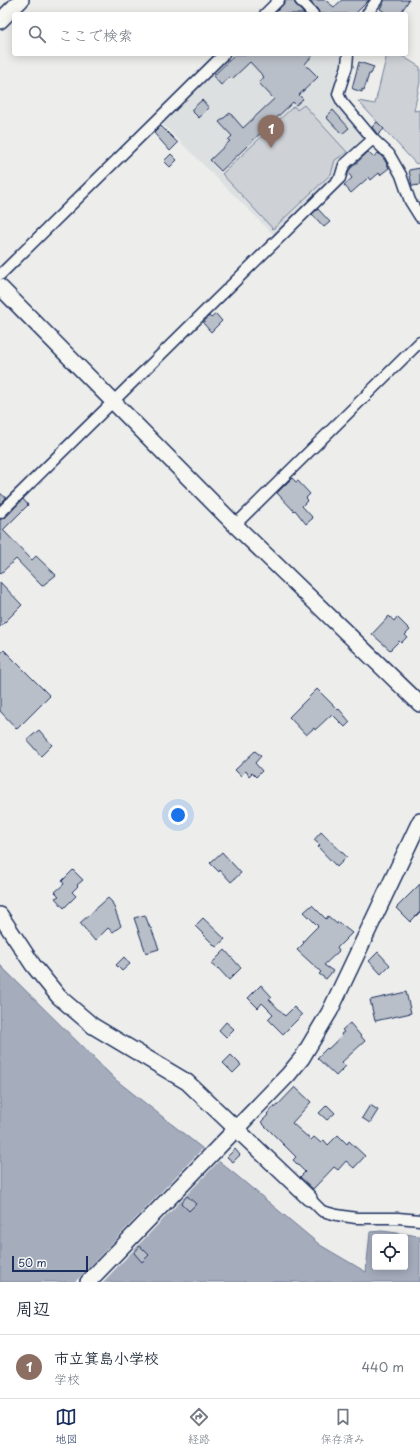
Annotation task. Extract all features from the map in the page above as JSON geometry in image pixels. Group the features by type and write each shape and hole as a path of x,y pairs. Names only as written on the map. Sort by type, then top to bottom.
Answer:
{"street":[{"path":"0,21 21,0"},
{"path":"267,12 279,0"},
{"path":"300,0 311,12"},
{"path":"368,12 377,0"},
{"path":"0,274 222,56"},
{"path":"348,56 347,66 338,94 342,102 389,154 401,175 410,201 420,217"},
{"path":"0,513 340,178 344,165 373,138"},
{"path":"0,286 235,525 420,704"},
{"path":"235,525 420,342"},
{"path":"88,1282 302,1058 326,1018 420,821"},
{"path":"0,915 34,965 59,997 93,1026 187,1082 322,1211 356,1218 398,1218 420,1220"}],"shaded area":[{"path":"227,56 342,56 332,98 365,137 366,141 338,163 334,176 274,235 159,121"},
{"path":"387,56 402,56 420,67 420,82 414,111 420,110 420,162 416,164 358,101 375,104"},
{"path":"304,105 347,152 335,160 331,174 273,229 222,174 294,106 297,110"}],"water":[{"path":"0,965 116,1080 236,1175 320,1245 366,1272 370,1232 382,1231 405,1234 372,1234 372,1270 408,1270 408,1234 420,1236 420,1282 0,1282"}],"pier":[{"path":"204,1147 220,1160 103,1282 75,1282"}],"building":[{"path":"287,0 294,0 295,4 302,12 276,12"},
{"path":"309,0 325,0 334,7 342,0 369,0 357,12 318,12"},
{"path":"385,0 409,0 401,12 385,12 380,9"},
{"path":"234,56 312,56 305,64 318,77 299,95 303,99 296,105 293,102 221,171 210,160 230,141 228,140 232,136 219,122 230,113 243,128 274,99 259,83 264,77 250,62 232,79 230,77 221,85 213,76"},
{"path":"359,62 374,67 371,74 369,74 362,92 352,88"},
{"path":"202,100 209,108 199,118 191,110"},
{"path":"333,110 349,128 342,134 326,117"},
{"path":"377,122 384,129 378,135 372,127"},
{"path":"161,126 178,143 170,151 154,133"},
{"path":"368,152 373,157 378,153 384,159 389,168 380,175 379,173 371,180 369,177 351,193 344,185 352,178 348,173 350,169"},
{"path":"171,154 177,160 170,167 164,161"},
{"path":"420,168 420,185 412,186 409,170"},
{"path":"318,209 330,222 324,227 312,214"},
{"path":"216,314 222,321 211,332 203,323 209,316 211,318"},
{"path":"292,478 296,482 298,481 310,494 306,498 308,500 302,506 313,518 306,524 295,510 294,511 277,493"},
{"path":"0,493 6,498 0,504"},
{"path":"23,499 28,505 3,530 32,560 36,556 56,575 42,586 16,559 0,574 0,519 5,518"},
{"path":"0,582 22,605 0,627"},
{"path":"389,616 394,621 397,617 410,630 405,635 407,637 401,643 399,641 390,650 372,634"},
{"path":"4,650 50,696 17,729 0,711 0,654"},
{"path":"317,689 338,710 339,709 350,722 345,727 332,714 315,730 314,728 306,735 289,717"},
{"path":"39,730 52,745 41,756 27,740"},
{"path":"255,751 261,756 255,763 262,771 256,777 252,773 249,776 246,771 241,776 235,770"},
{"path":"321,832 347,857 337,867 318,847 320,845 314,840"},
{"path":"222,852 241,873 231,882 220,870 219,872 210,863"},
{"path":"73,870 83,880 72,892 76,896 64,908 55,898 59,896 55,892 64,884 62,881"},
{"path":"420,884 420,912 410,922 396,908"},
{"path":"108,898 112,902 121,926 113,932 108,928 95,941 80,923"},
{"path":"312,905 326,919 328,916 337,924 338,922 352,933 337,948 339,951 324,965 333,971 326,979 319,974 321,972 297,950 318,926 304,912"},
{"path":"145,915 159,949 146,953 134,918"},
{"path":"203,918 225,939 216,947 195,926"},
{"path":"225,950 241,968 229,980 218,968 217,969 211,964"},
{"path":"378,952 390,965 381,974 369,961"},
{"path":"124,957 130,964 122,971 116,965"},
{"path":"261,985 272,997 269,999 285,1016 294,1007 302,1015 283,1034 268,1019 273,1014 262,1003 258,1008 248,998"},
{"path":"406,992 411,1013 375,1021 370,1000"},
{"path":"226,1022 234,1029 226,1037 219,1030"},
{"path":"350,1023 365,1041 342,1062 346,1066 336,1076 317,1058 342,1036 341,1034 344,1032 342,1030"},
{"path":"231,1055 241,1065 233,1073 223,1063"},
{"path":"295,1087 311,1102 292,1123 311,1140 314,1137 321,1143 324,1140 328,1145 338,1135 347,1144 349,1141 365,1156 354,1168 346,1161 338,1170 334,1167 313,1189 300,1177 305,1172 293,1160 296,1157 261,1122 274,1106 275,1108"},
{"path":"327,1105 335,1113 327,1120 319,1113"},
{"path":"370,1105 378,1110 370,1123 362,1118"},
{"path":"235,1149 240,1155 233,1162 227,1157"},
{"path":"187,1196 196,1204 189,1211 181,1203"},
{"path":"140,1246 149,1255 142,1262 134,1253"}],"place":[{"name":"市立箕島小学校","path":"271,148"}]}
